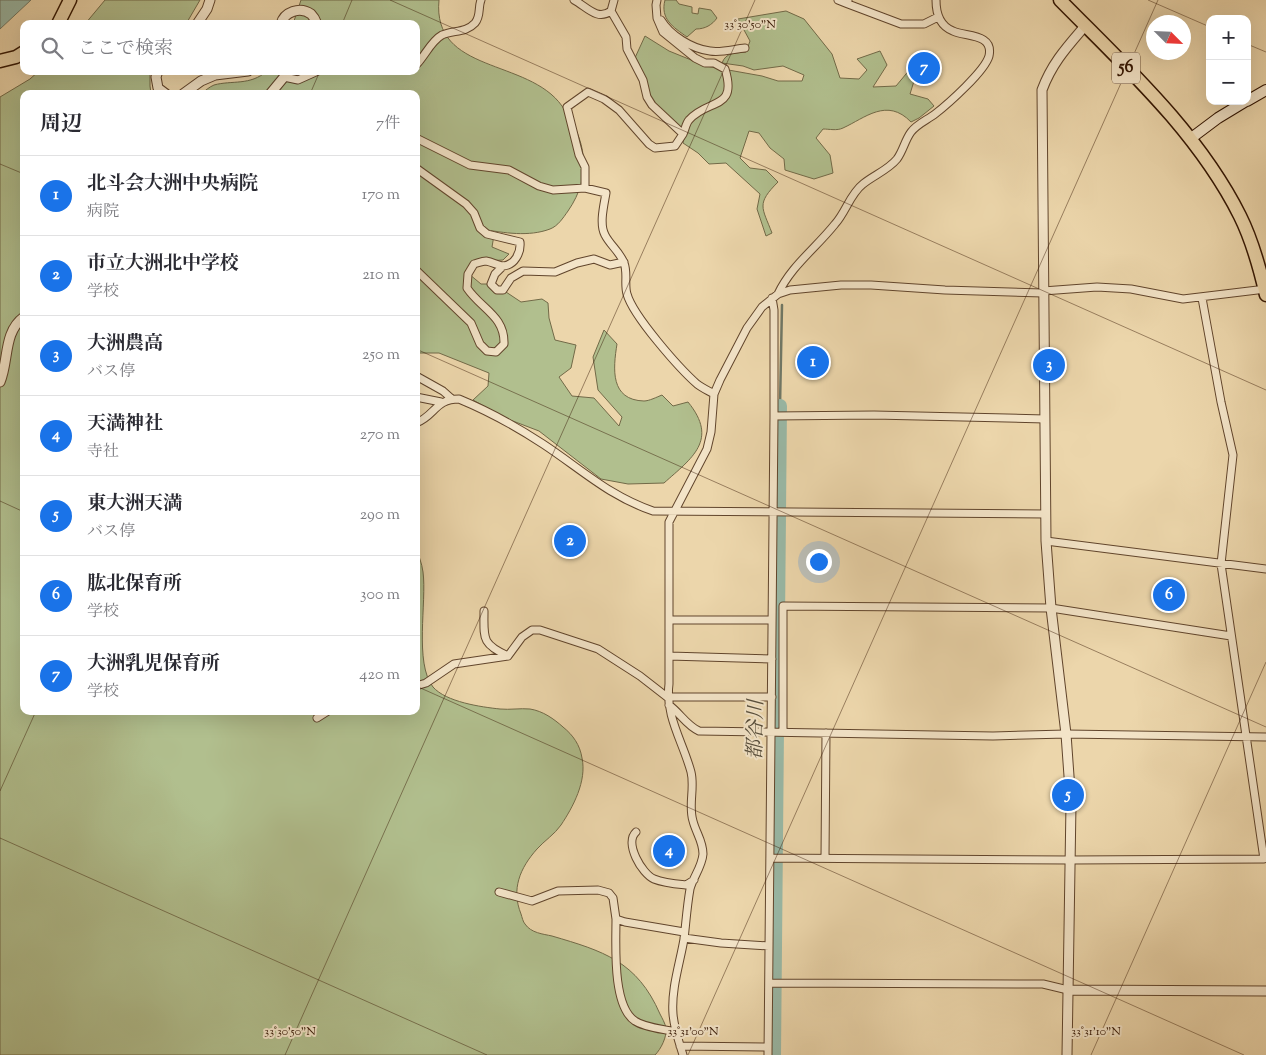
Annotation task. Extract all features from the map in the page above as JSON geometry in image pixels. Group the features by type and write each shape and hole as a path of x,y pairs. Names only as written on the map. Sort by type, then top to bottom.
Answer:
{"highway":[{"path":"60,20 70,0"},
{"name":"56","path":"1060,0 1150,93 1190,138 1222,185 1240,217 1266,291"},
{"path":"0,61 20,54"}],"main road":[{"path":"1251,99 1266,90"},
{"path":"1190,138 1240,105"}],"street":[{"path":"199,20 210,0"},
{"path":"420,60 442,35 465,30 475,23 479,15 481,0"},
{"path":"574,0 598,16 606,15 611,11 614,0"},
{"path":"838,0 848,2 901,24 924,24 938,18"},
{"path":"768,1055 773,982 770,946 777,732 779,416 775,296 783,282 805,256 836,224 854,194 863,184 893,163 900,154 911,132 919,124 952,102 984,67 989,55 988,46 983,39 953,31 938,18 936,0"},
{"path":"657,3 661,21 667,28 694,46 712,52 745,48"},
{"path":"585,188 585,167 579,155 567,107 588,92 604,99 619,110 649,144 655,148 675,146 683,134 687,121 697,113 722,101 729,91 725,69 714,63 705,63 695,58 663,32 657,18 657,3"},
{"path":"282,20 289,12 299,10 310,14 314,20"},
{"path":"611,11 626,37 627,49 643,80 647,98 683,134"},
{"path":"1067,1055 1071,804 1066,734 1051,608 1046,541 1042,90 1049,72 1061,54 1086,26"},
{"path":"157,75 158,88 161,90"},
{"path":"189,90 215,75"},
{"path":"273,90 285,75"},
{"path":"288,75 298,80 309,75"},
{"path":"420,140 470,164 509,170 540,186 553,190 585,188 606,193 603,225 605,234 624,262 626,269 624,284 636,314 698,385 714,394"},
{"path":"420,171 466,204 474,213 480,228 487,234 520,242 521,250 517,258 510,264 503,266 495,274 491,284 496,290 503,290 511,278 523,271 555,272 577,263 594,259 610,265 624,262"},
{"path":"420,274 471,323 480,344 487,351 496,352 504,344 504,334 498,319 472,296 467,288 468,274 474,264 484,261 503,266"},
{"path":"683,1055 676,1032 673,1001 688,901 703,855 702,841 693,822 691,772 667,697 670,620 669,522 707,448 711,432 714,394 747,328 762,307 775,296 790,290 841,285 1043,292 1097,287 1131,289 1183,299 1266,291"},
{"path":"774,858 1264,859 1221,564 1233,454 1226,430 1224,408 1202,298"},
{"path":"0,382 10,336 13,328 20,321"},
{"path":"420,378 443,391 452,399"},
{"path":"420,398 442,402 459,399 471,404 544,444 604,488 635,505 654,511 1046,514"},
{"path":"420,421 429,415 442,402"},
{"path":"779,416 874,415 1045,419"},
{"path":"1046,541 1266,569"},
{"path":"778,607 1051,608 1231,636"},
{"path":"777,732 772,697 772,620 778,607"},
{"path":"484,611 484,637 493,649 508,656"},
{"path":"670,620 772,620"},
{"path":"420,685 426,683 454,664 508,656 527,634 532,630 540,630 598,649 640,676 667,697 772,697"},
{"path":"669,656 772,659"},
{"path":"669,706 677,710 693,728 699,731 993,736 1066,734 1266,737"},
{"path":"317,718 322,715"},
{"path":"825,858 826,733"},
{"path":"636,832 631,839 632,850 643,870 653,879 686,885 694,880"},
{"path":"499,892 532,901 558,891 598,890 608,893 613,898 616,919 619,995 625,1008 633,1020 676,1032"},
{"path":"616,919 721,943 770,946"},
{"path":"773,982 1043,984 1068,990 1266,991"},
{"path":"680,1046 768,1047"}],"green space":[{"path":"105,0 200,0 188,20 88,20"},
{"path":"301,0 439,0 441,24 450,41 466,53 485,63 527,80 547,91 562,106 577,131 583,157 581,184 576,198 562,219 550,229 525,234 482,229 494,235 492,247 509,254 503,260 474,264 469,274 481,284 491,284 521,302 542,299 548,303 549,318 555,340 576,345 571,368 559,377 572,396 594,398 619,426 622,417 598,390 593,357 604,330 617,344 616,382 619,389 625,395 644,401 662,395 673,406 688,402 697,415 701,427 701,438 692,456 664,483 628,484 601,479 539,431 505,418 473,400 488,386 489,373 439,353 420,353 420,90 206,90 214,85 248,81 262,75 420,75 420,20 294,20"},
{"path":"665,0 676,0 679,4 692,7 692,13 698,14 699,8 711,10 717,18 711,25 696,29 687,37 673,26 666,17 664,12"},
{"path":"786,11 804,19 832,54 840,78 859,79 867,70 857,59 880,51 887,65 873,87 896,86 911,68 918,68 910,94 928,99 934,106 911,122 902,115 885,110 868,115 841,129 823,129 816,138 830,155 833,173 814,179 785,170 784,159 770,148 759,133 749,131 740,158 750,168 766,170 778,182 764,201 764,211 772,233 766,236 757,209 760,194 726,163 709,164 698,153 683,143 685,134 657,107 650,97 634,60 645,36 669,51 706,66 762,76 778,81 802,81 804,75 783,66 754,70 743,66 722,63 729,55 746,52 750,41 738,19"},
{"path":"34,75 150,75 150,90 20,90 20,715 420,715 420,559 424,585 422,632 424,663 427,676 433,687 446,696 464,703 500,709 530,709 544,713 570,733 578,745 581,753 583,776 578,793 559,828 531,856 522,871 517,887 518,905 524,922 534,931 603,953 629,970 641,982 651,996 666,1026 665,1039 655,1055 0,1055 0,97"}],"shaded area":[{"path":"0,0 31,0 0,29"}],"waterway":[{"path":"780,406 782,305"},
{"name":"都谷川","path":"774,1055 780,406"}],"place":[{"name":"大洲乳児保育所","path":"924,68"},
{"name":"北斗会大洲中央病院","path":"813,362"},
{"name":"大洲農高","path":"1049,365"},
{"name":"市立大洲北中学校","path":"570,541"},
{"name":"肱北保育所","path":"1169,595"},
{"name":"東大洲天満","path":"1068,795"},
{"name":"天満神社","path":"669,851"}]}
